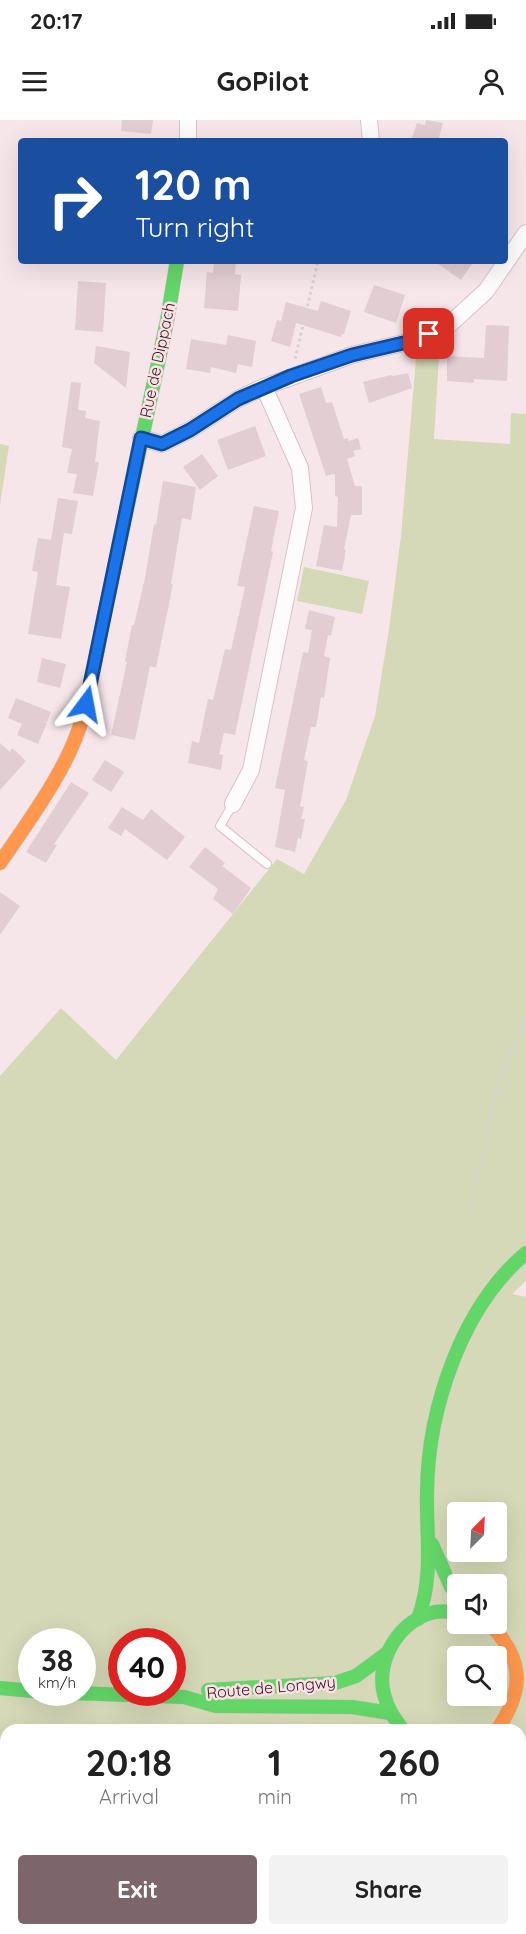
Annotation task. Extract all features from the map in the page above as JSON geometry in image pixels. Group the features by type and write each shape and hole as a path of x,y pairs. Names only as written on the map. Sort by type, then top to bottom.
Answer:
{"main road":[{"name":"Rue de Dippach","path":"0,863 54,782 82,721 167,321 176,264"},
{"path":"418,1619 425,1603 428,1586 431,1540 427,1493 429,1457 434,1417 445,1376 462,1336 489,1294 526,1253"},
{"path":"431,1540 447,1578"},
{"path":"398,1724 390,1713 381,1684 386,1654 394,1640 418,1619 435,1612 447,1612"},
{"path":"502,1634 518,1666 521,1696 502,1724"},
{"path":"512,1650 526,1654"},
{"name":"Route de Longwy","path":"186,1696 214,1689 335,1683 356,1676 386,1654"},
{"path":"0,1688 18,1690"},
{"name":"Route de Longwy","path":"186,1698 216,1706 352,1707 390,1713"}],"street":[{"path":"188,120 188,138"},
{"path":"369,120 371,138"},
{"path":"508,259 526,233"},
{"path":"141,438 162,444 190,430 238,399 264,387 352,355 416,340 450,324 486,291 505,264"},
{"path":"233,804 250,770 304,508 300,468 264,387"}],"lane":[{"path":"233,804 220,826 267,864"}],"path":[{"path":"291,376 317,264"},
{"path":"473,1207 492,1108 500,1081 526,1016"}],"green space":[{"path":"440,341 434,439 510,444 511,413 526,414 526,1281 512,1294 526,1297 526,1724 0,1724 0,1076 61,1008 116,1060 277,859 304,874 346,800 375,716 401,536 417,347"},
{"path":"0,444 9,446 0,505"},
{"path":"304,567 369,581 362,614 297,601"}],"building":[{"path":"122,120 153,120 151,134 121,131"},
{"path":"426,120 443,123 439,138 412,138 417,123 425,125"},
{"path":"214,264 236,264 235,274 241,275 238,311 204,308 207,272 213,273"},
{"path":"438,264 472,264 461,280"},
{"path":"78,281 106,283 103,332 75,330"},
{"path":"374,285 405,295 396,323 364,312"},
{"path":"321,301 351,311 341,337 296,323 290,347 271,341 277,320 281,321 286,302 318,311"},
{"path":"486,325 509,326 507,381 474,379 474,383 447,381 447,356 484,358"},
{"path":"228,335 256,341 252,367 238,364 236,373 211,367 210,373 186,369 191,339 226,345"},
{"path":"96,346 130,352 126,388 94,363"},
{"path":"408,373 412,388 369,403 363,382"},
{"path":"71,382 81,383 78,410 86,411 85,418 100,421 95,462 99,462 93,496 73,493 77,474 67,473 72,449 62,447"},
{"path":"321,387 326,403 332,402 344,439 348,438 348,441 358,438 361,449 353,451 355,456 347,459 355,486 362,486 362,515 351,515 342,571 316,566 324,525 337,527 338,497 335,496 335,474 326,476 299,394"},
{"path":"255,426 266,456 228,470 217,440"},
{"path":"202,454 218,476 200,490 183,467"},
{"path":"163,481 196,487 191,520 182,518 171,584 173,584 156,668 150,666 135,740 111,735 127,662 125,661 132,625 134,625 145,578 154,524 156,525"},
{"path":"58,498 78,501 72,534 64,533 56,585 70,587 61,639 28,634 38,572 32,571 38,538 51,540"},
{"path":"254,506 279,511 271,551 273,552 235,735 224,733 219,754 223,755 221,770 188,763 192,741 199,743 208,699 213,700 225,649 231,650 245,587 237,586"},
{"path":"309,610 335,617 331,636 328,635 324,656 330,658 324,698 321,697 316,727 311,727 304,760 308,761 300,806 304,807 301,819 305,819 301,839 298,838 295,852 275,847 285,790 275,788 303,652 308,653 312,630 305,629"},
{"path":"42,658 66,664 60,688 37,682"},
{"path":"16,698 51,712 47,722 44,721 47,723 38,744 17,735 22,724 8,718"},
{"path":"0,743 10,752 12,748 26,761 0,790"},
{"path":"105,760 124,772 111,792 92,780"},
{"path":"71,782 89,793 54,844 57,845 46,863 26,852"},
{"path":"122,807 143,820 151,809 185,837 167,860 125,829 121,836 108,828"},
{"path":"205,847 225,863 222,866 251,888 233,914 213,899 218,889 189,867"},
{"path":"0,892 20,906 0,935"}],"traffic: fast":[{"path":"104,616 167,321 176,264"},
{"path":"418,1619 428,1571 429,1460 442,1394 452,1362 483,1302 503,1276 526,1253"},
{"path":"432,1544 447,1578"},
{"path":"399,1724 391,1713 384,1694 382,1681 387,1655 401,1632 411,1623 435,1612 447,1612"},
{"path":"208,1690 335,1683 356,1676 386,1654"},
{"path":"0,1688 18,1690"},
{"path":"96,1694 184,1697 216,1706 352,1707 390,1713"}],"traffic: slow":[{"path":"0,863 47,794 68,756 89,694 104,616"},
{"path":"499,1634 509,1649 517,1675 512,1701 501,1724"}],"route":[{"path":"86,704 141,438 162,444 190,430 238,399 264,387 352,355 416,340 429,334"}]}
